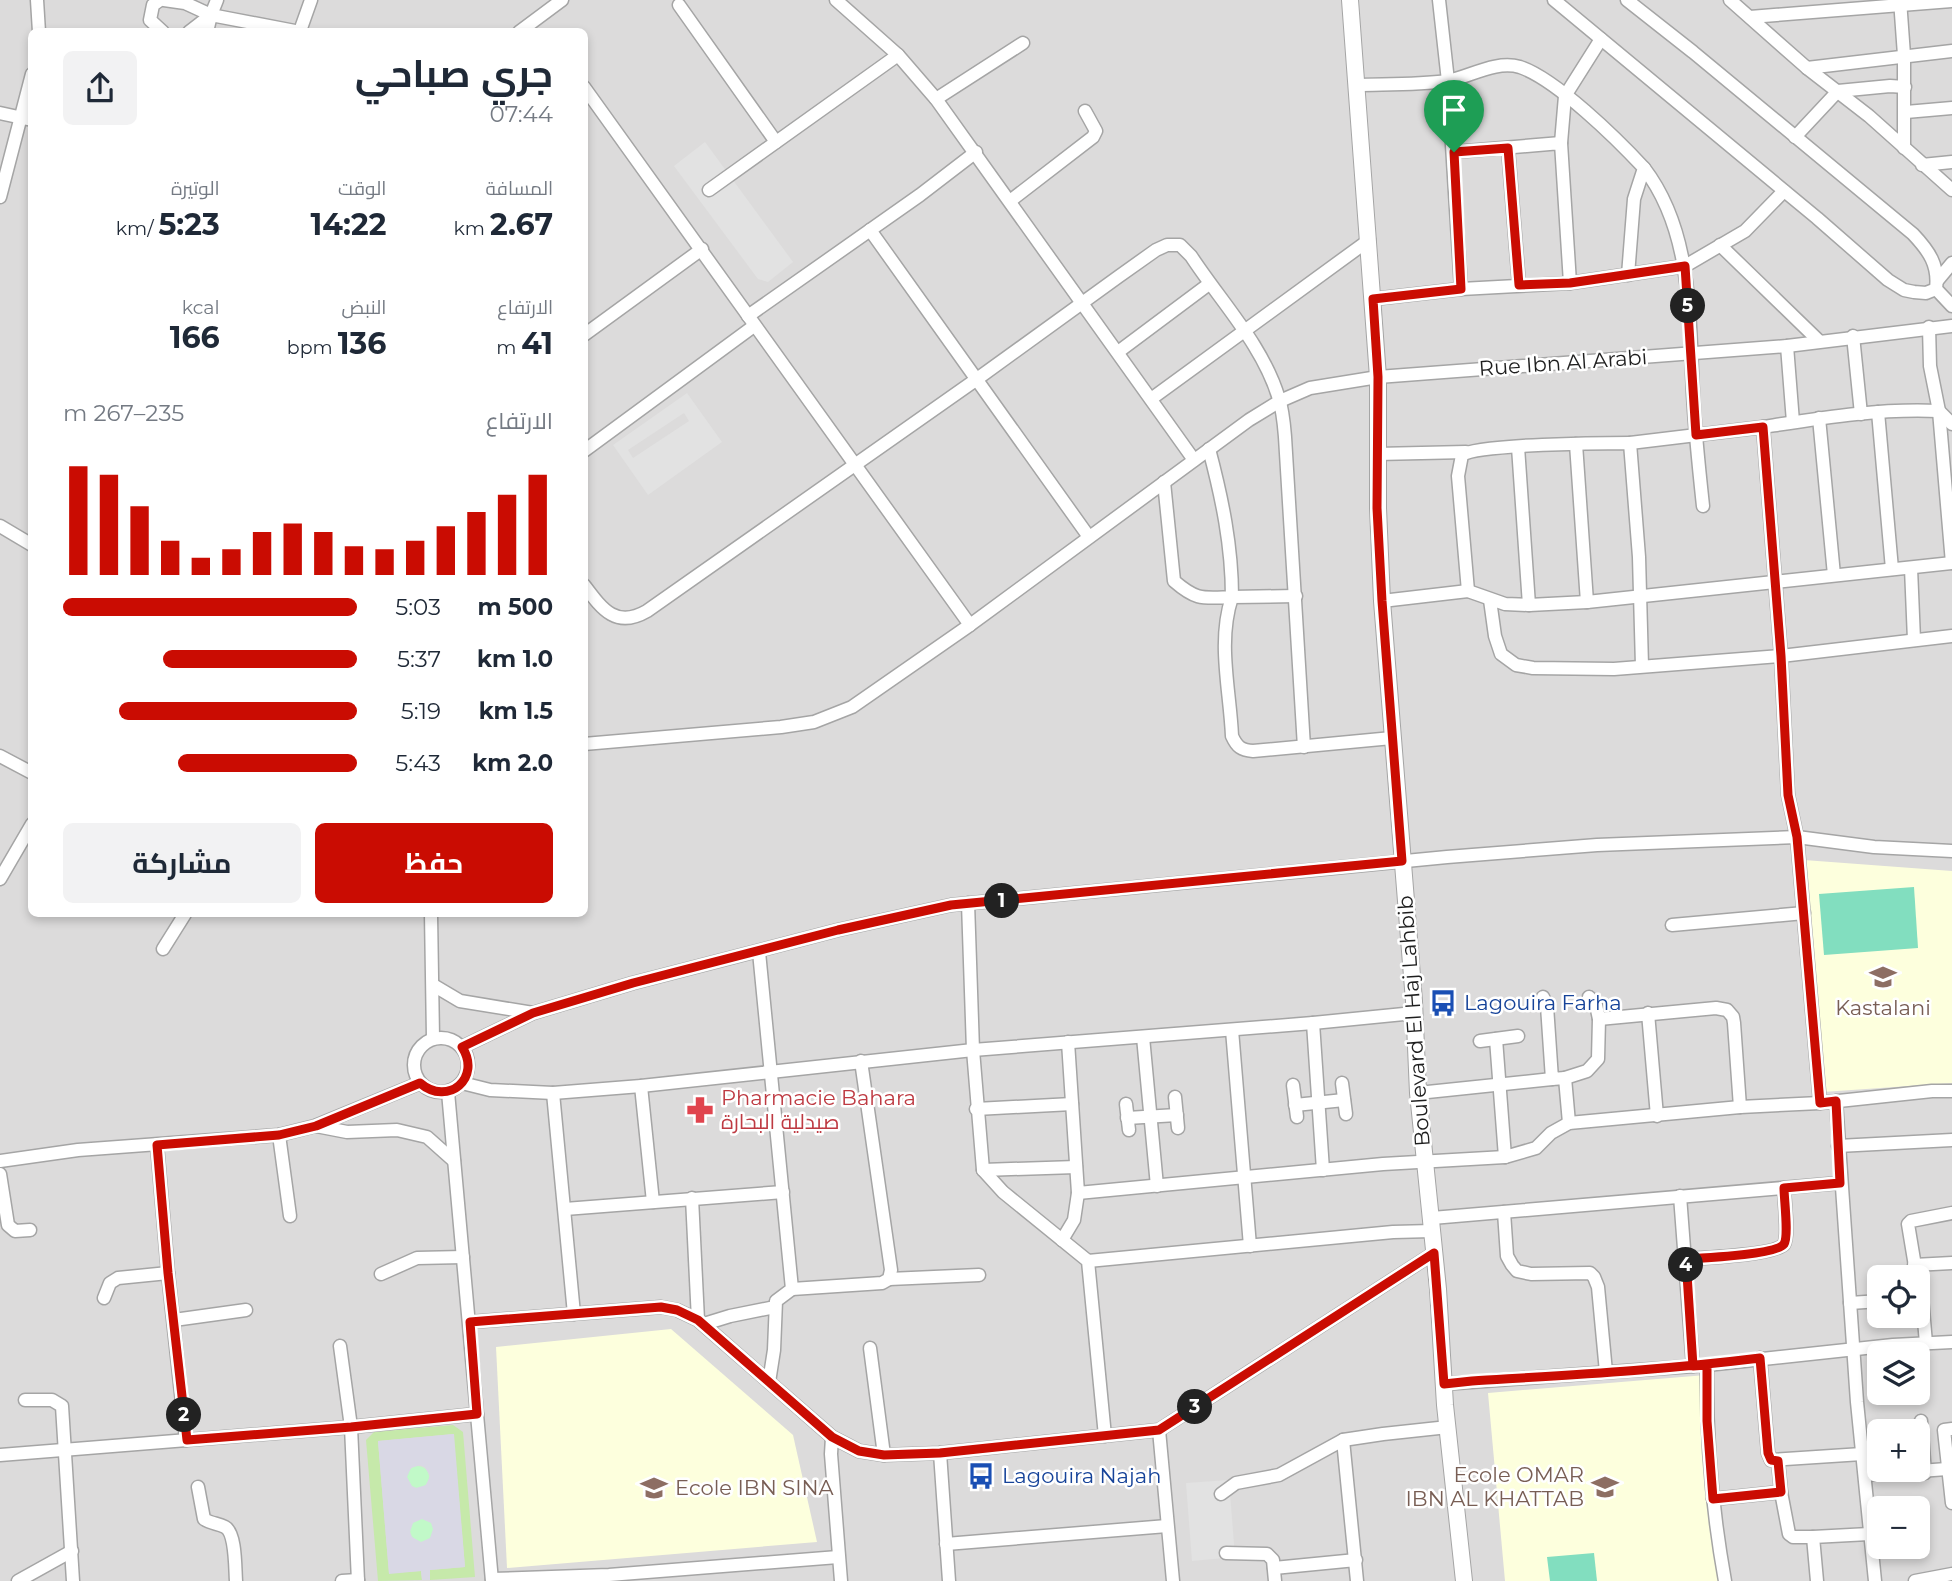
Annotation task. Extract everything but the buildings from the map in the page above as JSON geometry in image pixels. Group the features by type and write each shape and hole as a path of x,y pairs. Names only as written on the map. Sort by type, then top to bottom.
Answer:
{"street":[{"path":"37,0 39,28"},
{"path":"159,28 150,20 153,5 162,0 185,3 211,15 283,28"},
{"path":"208,28 217,0"},
{"path":"301,28 311,0"},
{"path":"525,28 562,0"},
{"path":"836,0 898,55 936,99 1194,460"},
{"name":"Boulevard El Haj Lahbib","path":"1350,0 1378,377 1377,454 1382,601 1418,1093 1464,1581"},
{"path":"1439,0 1454,152 1461,289"},
{"path":"1554,0 1896,286 1926,293 1936,285 1952,263"},
{"path":"1730,0 1952,190"},
{"path":"1750,17 1900,2 1952,1"},
{"path":"1634,2 1913,234 1932,256 1936,285 1952,306"},
{"path":"1900,2 1906,112 1904,148"},
{"path":"679,5 776,142"},
{"path":"194,28 211,15"},
{"path":"536,20 541,28"},
{"path":"1570,283 1561,143 1565,96 1601,39"},
{"path":"936,99 1023,43"},
{"path":"1807,68 1952,51"},
{"path":"709,190 898,55"},
{"path":"1356,85 1448,80 1493,67 1518,67 1552,85 1610,134 1644,168 1659,190 1669,212 1685,266 1703,506"},
{"path":"1795,137 1838,91 1905,87"},
{"path":"588,92 702,249 854,467 970,625"},
{"path":"1906,112 1952,108"},
{"path":"1010,201 1093,137 1096,131 1085,111"},
{"path":"0,113 26,119 0,197"},
{"path":"1454,152 1561,143"},
{"path":"1508,148 1519,285"},
{"path":"588,448 870,230 976,152"},
{"path":"1922,165 1952,162"},
{"path":"1628,275 1630,224 1634,199 1644,168"},
{"path":"1373,299 1461,289 1570,283 1685,266 1745,231 1784,191"},
{"path":"870,230 1089,537"},
{"path":"1151,399 1369,240"},
{"path":"588,590 606,612 626,618 637,617 854,467 1082,302 1167,245 1180,245 1244,329 1266,367 1280,401 1285,437 1304,747"},
{"path":"1720,245 1819,341"},
{"path":"588,332 702,249"},
{"path":"1118,352 1209,284"},
{"name":"Rue Ibn Al Arabi","path":"588,744 768,729 814,722 835,715 872,695 1209,449 1280,401 1310,388 1378,377 1787,346 1952,326"},
{"path":"1382,601 1468,590 1505,604 1587,602 1952,563 1939,411 1930,366 1928,327"},
{"path":"1853,337 1861,414"},
{"path":"1787,346 1793,422"},
{"path":"1377,454 1630,443 1878,412 1939,411 1952,424"},
{"path":"1878,412 1892,569"},
{"path":"1819,418 1834,575"},
{"path":"1763,427 1781,656 1788,795 1797,837 1820,1103"},
{"path":"1630,443 1639,557 1642,666"},
{"path":"1576,444 1587,602"},
{"path":"1518,447 1529,604"},
{"path":"1209,449 1225,515 1231,559 1232,597 1226,621 1225,641 1232,736 1235,744 1239,748 1253,751 1392,738"},
{"path":"1466,452 1460,460 1458,475 1468,590"},
{"path":"1164,482 1174,581 1190,595 1203,598 1296,596"},
{"path":"0,526 28,543"},
{"path":"1911,568 1914,640"},
{"path":"1490,600 1495,636 1501,653 1516,665 1573,670 1781,656 1952,636"},
{"path":"0,756 28,771"},
{"path":"0,879 28,831"},
{"path":"462,1047 533,1013 633,983 838,930 968,903 1597,845 1797,837 1874,847 1952,851"},
{"path":"968,903 976,1109 983,1170 1003,1192 1088,1261 1393,1232 1504,1212 1840,1183"},
{"path":"1672,925 1804,912"},
{"path":"163,949 183,917"},
{"path":"431,917 433,1038"},
{"path":"759,952 792,1289"},
{"path":"433,985 460,1001 533,1013"},
{"path":"1543,997 1569,1123"},
{"path":"1418,1093 1559,1079 1587,1071 1598,1059 1599,1019 1596,1005 1589,997"},
{"path":"1599,1019 1716,1008 1727,1010 1734,1023 1740,1107"},
{"path":"461,1083 490,1090 554,1093 973,1050 1414,1013"},
{"path":"1648,1013 1657,1116"},
{"path":"1313,1023 1324,1170"},
{"path":"1232,1030 1250,1246"},
{"path":"1480,1041 1518,1036"},
{"path":"1143,1037 1157,1186"},
{"path":"433,1038 449,1039 462,1047 468,1069 461,1083 448,1092 433,1091 420,1083 416,1076 414,1060 420,1047 433,1038"},
{"path":"1496,1040 1505,1157"},
{"path":"1062,1240 1074,1220 1078,1193 1068,1042"},
{"path":"861,1061 891,1269 889,1279"},
{"path":"0,1161 78,1150 279,1135 316,1126 420,1083"},
{"path":"1342,1083 1346,1114"},
{"path":"1293,1085 1296,1111 1319,1101 1344,1100"},
{"path":"641,1086 653,1202"},
{"path":"1078,1193 1424,1161 1505,1157 1536,1148 1551,1133 1569,1123 1952,1091"},
{"path":"448,1092 492,1580 609,1578 838,1557"},
{"path":"554,1093 574,1314"},
{"path":"1126,1104 1128,1124 1151,1115 1178,1121 1175,1097"},
{"path":"1836,1101 1840,1183 1867,1504"},
{"path":"976,1109 1072,1104"},
{"path":"316,1126 347,1132 397,1130 427,1137 454,1161"},
{"path":"279,1135 290,1216"},
{"path":"1838,1146 1952,1140"},
{"path":"157,1145 187,1440"},
{"path":"983,1170 1076,1167"},
{"path":"0,1174 8,1226 15,1231 30,1230"},
{"path":"1686,1259 1779,1248 1786,1239 1784,1188"},
{"path":"565,1209 783,1192"},
{"path":"1680,1196 1693,1366"},
{"path":"692,1198 701,1322"},
{"path":"1504,1212 1507,1256 1517,1271 1590,1273 1594,1276 1598,1287 1606,1372"},
{"path":"1914,1265 1908,1224 1911,1221 1952,1213"},
{"path":"470,1322 661,1307 677,1310 701,1322 832,1437 859,1451 884,1455 940,1453 1159,1430 1434,1253"},
{"path":"381,1274 417,1258 463,1257"},
{"path":"1088,1261 1105,1436"},
{"path":"1930,1268 1952,1263"},
{"path":"104,1298 110,1283 118,1278 168,1273"},
{"path":"769,1382 775,1337 776,1301 792,1289 882,1283 889,1279 979,1275"},
{"path":"1850,1303 1867,1302"},
{"path":"701,1322 775,1307"},
{"path":"174,1320 246,1311"},
{"path":"1930,1343 1952,1342"},
{"path":"340,1346 351,1427 358,1580 342,1581"},
{"path":"870,1348 884,1455"},
{"path":"1444,1384 1707,1365 1867,1349"},
{"path":"1760,1358 1768,1453 1771,1460 1862,1454"},
{"path":"1707,1365 1707,1421 1713,1499 1725,1581"},
{"path":"25,1401 48,1399 61,1404 74,1581"},
{"path":"0,1455 63,1452 477,1414"},
{"path":"1221,1494 1225,1488 1236,1483 1279,1475 1343,1440 1448,1427"},
{"path":"1930,1427 1948,1429 1947,1469 1952,1503"},
{"path":"1159,1430 1173,1581"},
{"path":"832,1437 841,1581"},
{"path":"1343,1440 1357,1581"},
{"path":"940,1453 949,1581"},
{"path":"1778,1461 1788,1534 1793,1537 1867,1534"},
{"path":"1930,1472 1947,1469"},
{"path":"198,1487 204,1519 209,1523 223,1525 232,1535 236,1581"},
{"path":"1713,1499 1781,1492"},
{"path":"946,1544 1115,1528 1167,1526"},
{"path":"1813,1537 1817,1581"},
{"path":"18,1581 72,1550"},
{"path":"1226,1553 1267,1554 1271,1556 1274,1574 1356,1560"},
{"path":"1872,1559 1875,1581"},
{"path":"1915,1581 1952,1574"}],"shaded area":[{"path":"0,0 1952,0 1952,1581 0,1581"},
{"path":"705,142 793,262 768,282 758,279 674,166"},
{"path":"687,393 722,442 648,495 613,445","holes":["684,413 689,421 633,458 628,450"]},
{"name":"Kastalani","path":"1804,860 1952,871 1952,1083 1823,1092"},
{"name":"Ecole IBN SINA","path":"671,1329 793,1435 817,1542 507,1568 496,1347"},
{"name":"Ecole OMAR IBN AL KHATTAB","path":"1706,1375 1720,1581 1505,1581 1488,1393"},
{"path":"454,1434 465,1567 430,1570 430,1580 422,1580 421,1571 389,1574 378,1441","holes":["420,1465 425,1467 430,1476 426,1485 416,1488 407,1477 411,1468","422,1519 431,1523 433,1529 430,1538 421,1542 412,1537 410,1532 413,1523"]},
{"path":"1229,1480 1235,1557 1192,1561 1186,1483"}],"green space":[{"path":"1914,887 1918,948 1824,955 1819,894"},
{"path":"453,1425 463,1432 475,1577 430,1580 429,1570 465,1567 453,1434 378,1441 389,1573 421,1571 422,1580 378,1581 366,1440 374,1432"},
{"path":"418,1466 426,1469 429,1477 426,1485 418,1488 410,1485 407,1477 410,1469"},
{"path":"422,1518 430,1522 434,1530 430,1538 422,1542 414,1538 410,1530 414,1522"},
{"path":"1594,1553 1597,1581 1550,1581 1547,1557"}],"place":[{"name":"Kastalani","path":"1883,977"},
{"name":"Lagouira Farha","path":"1443,1003"},
{"name":"Pharmacie Bahara صيدلية البحارة","path":"700,1110"},
{"name":"Lagouira Najah","path":"981,1476"},
{"name":"Ecole OMAR IBN AL KHATTAB","path":"1605,1487"},
{"name":"Ecole IBN SINA","path":"654,1488"}],"route":[{"path":"1454,152 1461,289 1373,299 1378,377 1377,508 1402,861 951,905 838,930 633,983 533,1013 462,1047 468,1061 466,1077 448,1092 433,1091 420,1083 316,1126 279,1135 157,1145 187,1440 477,1414 470,1322 661,1307 677,1310 698,1320 832,1437 871,1454 940,1453 1159,1430 1434,1253 1444,1384 1707,1365 1760,1358 1768,1453 1771,1460 1778,1461 1781,1492 1713,1499 1707,1421 1707,1365 1693,1366 1686,1259 1779,1248 1786,1239 1784,1188 1840,1183 1836,1101 1820,1103 1797,837 1788,795 1781,656 1763,427 1696,435 1685,266 1570,283 1519,285 1508,148 1454,152"}]}
